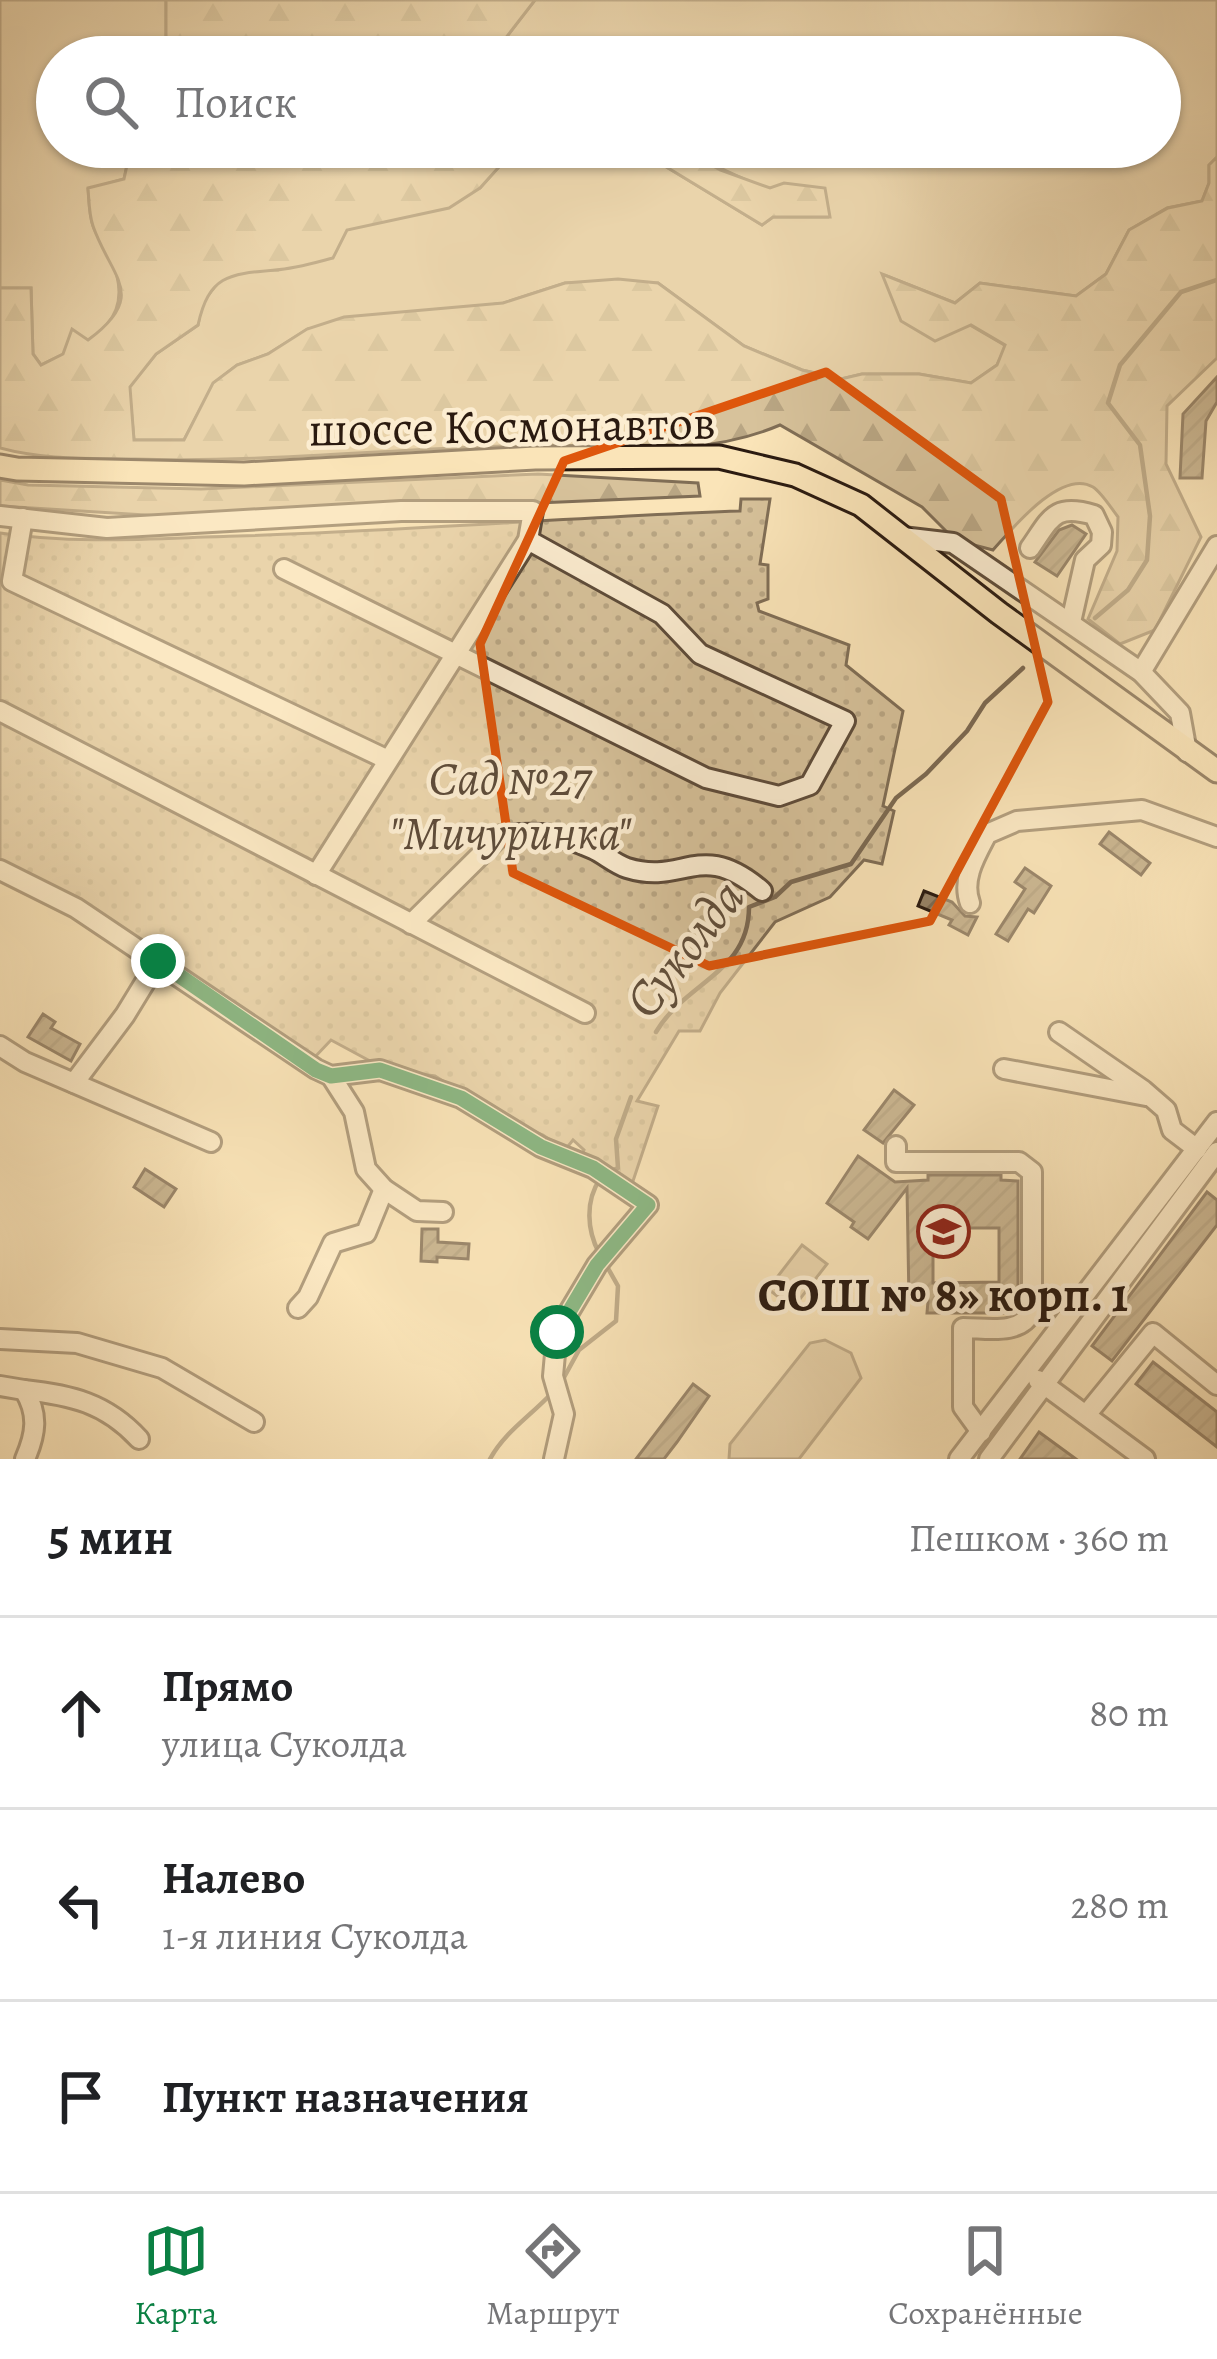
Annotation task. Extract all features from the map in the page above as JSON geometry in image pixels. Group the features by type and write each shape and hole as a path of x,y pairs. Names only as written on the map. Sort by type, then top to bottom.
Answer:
{"main road":[{"name":"шоссе Космонавтов","path":"0,466 244,474 535,458 719,458 795,475 861,506 1217,771"}],"street":[{"path":"1030,548 1054,514 1073,508 1094,515 1102,532 1101,545 1085,560 1071,622"},
{"path":"0,516 107,528 401,512 533,512 528,540 316,875"},
{"path":"23,518 12,581 388,760"},
{"path":"902,537 952,543 1141,672 1180,712 1186,752"},
{"path":"284,569 706,778 779,796 810,785 845,721 700,654 662,614 528,540"},
{"path":"1141,672 1217,546"},
{"path":"0,711 585,1013"},
{"path":"970,903 966,894 970,867 987,834 1017,821 1142,809 1217,837"},
{"path":"411,924 501,835 550,832 628,868 664,870 711,863 739,872 762,891"},
{"path":"0,869 76,908 331,1076 353,1112 366,1169 384,1189 417,1211 442,1212"},
{"path":"74,1083 125,1016 158,961"},
{"path":"1059,1032 1166,1110 1172,1130 1196,1149"},
{"path":"0,1046 211,1142"},
{"path":"1004,1069 1150,1097"},
{"path":"331,1076 380,1070 461,1098 541,1147 593,1168 648,1205 597,1265 557,1332 553,1376 564,1414 554,1459"},
{"path":"970,1448 1217,1122"},
{"path":"989,1459 1217,1153"},
{"path":"896,1162 1019,1162 1033,1172 1032,1311 1017,1328 963,1328 963,1407 970,1448"},
{"path":"298,1307 316,1282 333,1243 366,1232 384,1189"},
{"path":"1086,1415 1153,1333 1217,1385"},
{"path":"0,1339 77,1343 162,1368 254,1422"},
{"path":"1028,1372 1144,1459"},
{"path":"0,1387 62,1394 97,1405 139,1439"},
{"path":"24,1390 35,1420 25,1459"},
{"path":"1110,1459 1123,1442"}],"highlighted area":[{"path":"826,372 1001,499 1048,702 930,921 709,966 513,873 480,644 564,461"}],"green space":[{"path":"0,0 166,0 166,36 36,36 36,168 126,168 124,179 88,189 93,226 118,281 114,314 92,338 41,365 33,354 31,288 0,288"},
{"path":"166,0 535,0 507,36 166,36"},
{"path":"535,0 1217,0 1217,157 1209,165 1202,201 1167,208 1129,230 1106,274 1076,296 980,283 955,303 884,275 1006,346 997,365 971,383 919,374 862,374 841,379 802,370 744,346 658,283 565,283 504,303 308,329 268,354 237,365 214,383 184,440 134,440 129,387 156,354 198,325 202,303 221,279 247,270 278,270 346,230 480,188 498,168 668,168 762,225 773,217 829,217 722,168 1181,168 1181,36 507,36"},
{"path":"1217,157 1217,358 1167,406 1166,464 1201,537 1155,630 1120,644 1088,619 1117,551 1118,517 1093,487 1080,483 1052,493 993,550 955,540 922,507 780,425 721,442 660,448 537,445 186,460 67,458 0,448 0,288 31,288 33,354 41,365 63,354 72,329 88,340 117,311 121,298 93,226 88,188 124,179 126,168 498,168 480,188 449,208 347,230 333,258 223,280 208,296 198,325 156,354 130,387 134,440 184,440 213,383 237,365 268,354 307,329 344,317 503,303 565,283 618,279 658,283 744,346 802,370 841,379 862,374 919,374 971,383 997,365 1005,345 971,325 935,341 901,321 882,274 955,303 980,283 1076,296 1106,274 1129,230 1168,208 1202,201 1209,165"},
{"path":"668,168 717,168 770,188 784,183 825,188 830,217 773,217 762,225"},
{"path":"538,474 698,483 700,496 194,518 0,506 0,480 28,485 201,489"},
{"name":"Сад №27 \"Мичуринка\"","path":"741,499 770,499 760,564 768,565 768,599 757,603 759,611 849,645 846,665 903,711 883,806 894,811 882,864 864,860 830,897 775,922 720,993 700,1031 679,1031 637,1101 658,1106 632,1184 582,1155 584,1150 573,1140 565,1150 499,1117 435,1076 385,1069 331,1040 312,1060 213,989 76,901 0,859 0,533 89,540 301,534 740,511"},
{"path":"802,1245 827,1264 793,1308 768,1289"},
{"path":"825,1340 851,1353 861,1378 799,1459 729,1459 730,1444 810,1343"}],"building":[{"path":"1217,377 1217,402 1206,421 1202,478 1180,478 1183,414"},
{"path":"1072,525 1086,534 1057,576 1035,562 1059,530"},
{"path":"1109,832 1150,863 1141,875 1100,844"},
{"path":"1025,868 1051,886 1034,913 1028,909 1008,941 996,934 1025,889 1015,882"},
{"path":"924,891 952,902 965,916 977,917 968,935 949,925 952,920 918,906"},
{"path":"43,1014 55,1022 51,1028 80,1044 71,1061 28,1037"},
{"path":"894,1090 914,1105 883,1143 864,1130"},
{"path":"858,1156 895,1182 928,1180 928,1175 1001,1175 1001,1180 1018,1181 1018,1301 1003,1301 1003,1313 927,1313 928,1301 909,1301 907,1188 868,1239 827,1203","holes":["933,1228 999,1228 999,1282 933,1283"]},
{"path":"145,1169 176,1189 164,1207 134,1187"},
{"path":"1207,1192 1217,1200 1217,1225 1112,1361 1092,1346"},
{"path":"422,1229 438,1229 438,1242 469,1244 468,1259 421,1261"},
{"path":"1153,1362 1217,1412 1217,1447 1136,1384"},
{"path":"693,1384 709,1396 677,1442 664,1459 636,1459"},
{"path":"1039,1432 1076,1459 1020,1459"}],"waterway":[{"name":"Суколда","path":"1095,618 1128,590 1147,560 1150,516 1140,445 1108,403 1120,365 1181,292 1217,280"},
{"name":"Суколда","path":"656,1032 739,947 749,907 775,897 791,882 851,864 896,798 926,774 967,731 985,703 1023,668"},
{"name":"Суколда","path":"608,1172 618,1168 616,1139 631,1097"},
{"name":"Суколда","path":"599,1253 589,1216 600,1179"},
{"name":"Суколда","path":"562,1381 579,1350 616,1321 618,1286 605,1263"},
{"name":"Суколда","path":"490,1459 550,1395"}],"place":[{"name":"СОШ № 8» корп. 1","path":"943,1231"}],"route":[{"path":"158,961 316,1070 331,1076 380,1070 461,1098 541,1147 593,1168 648,1205 597,1265 557,1332"}]}
